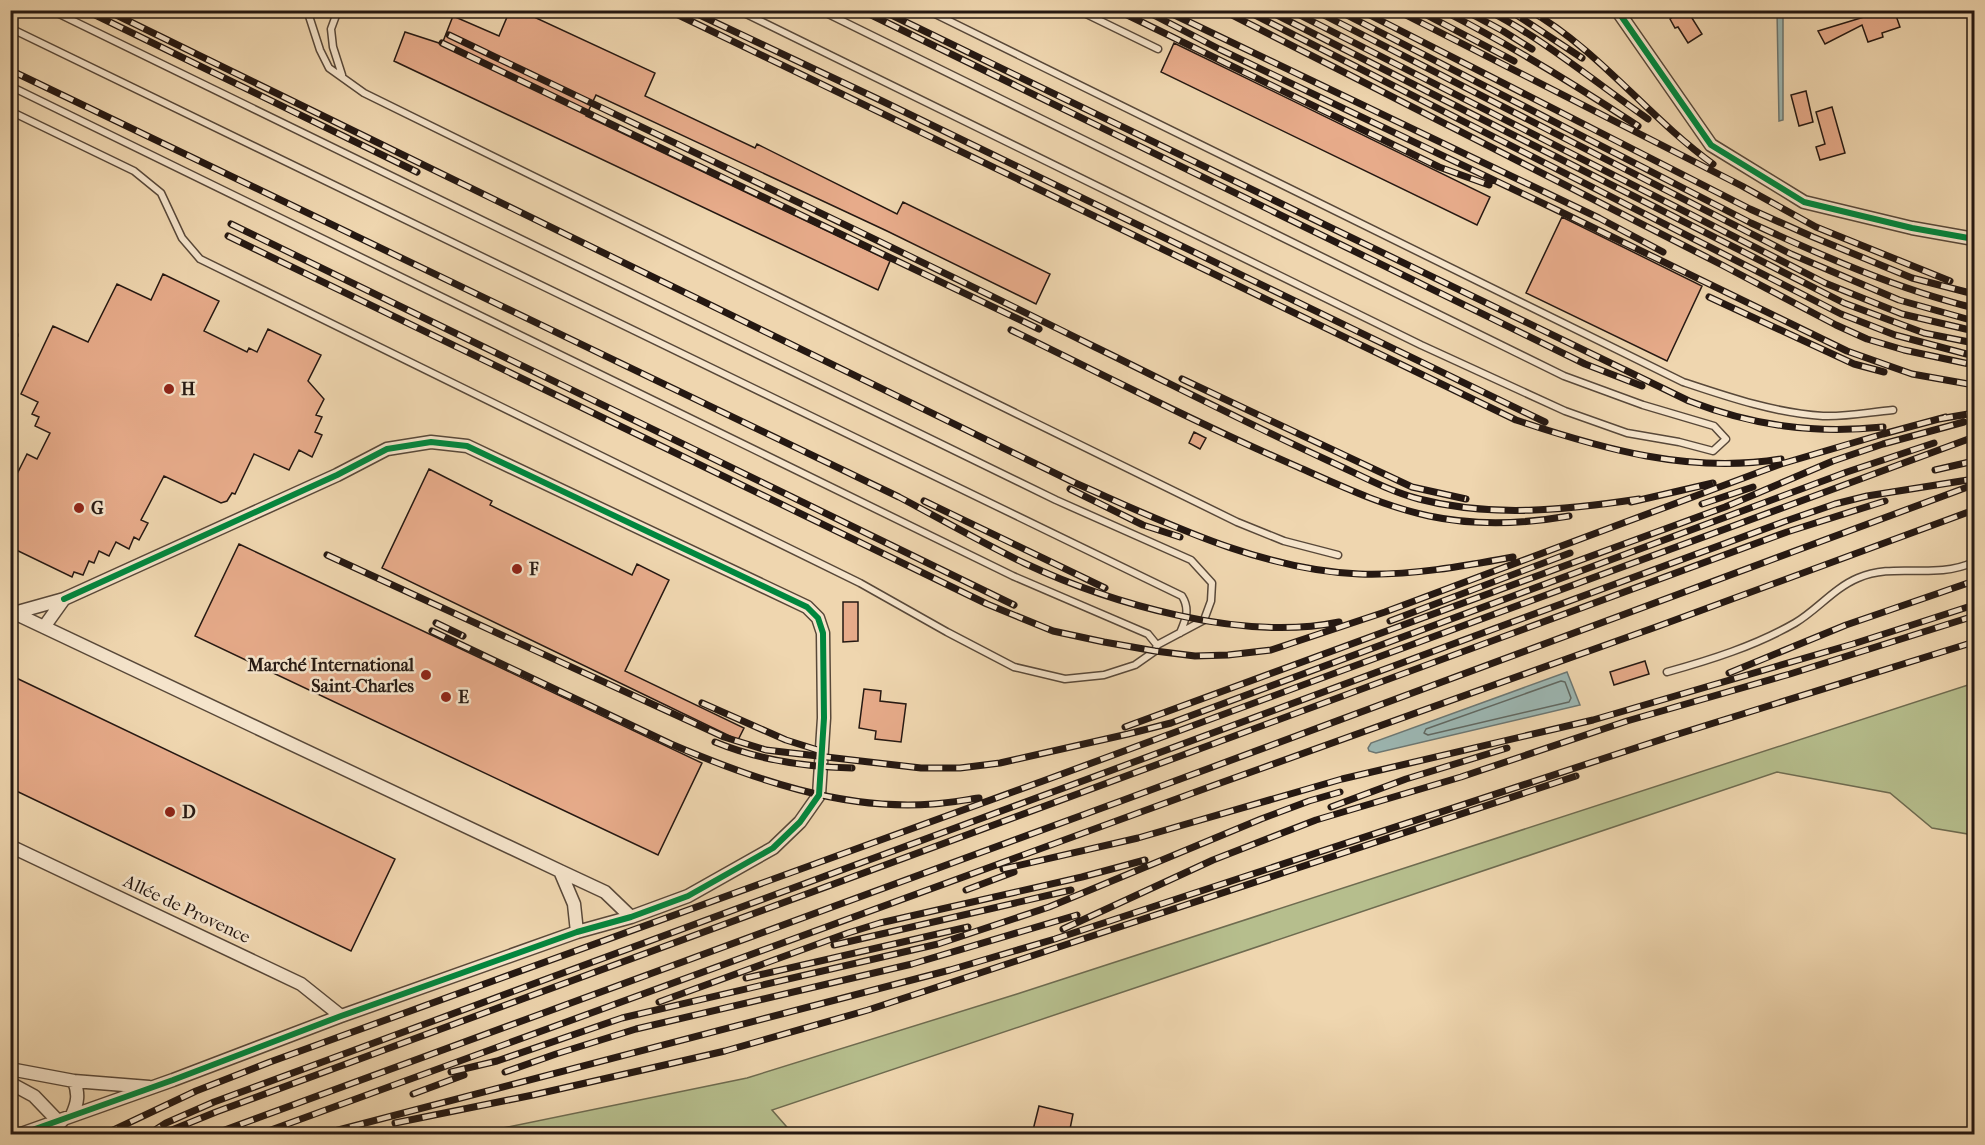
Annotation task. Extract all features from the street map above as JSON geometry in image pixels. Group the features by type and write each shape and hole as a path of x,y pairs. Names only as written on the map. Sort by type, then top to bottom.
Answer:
{"street":[{"path":"1617,10 1711,145 1804,202 1912,228 1974,239"},
{"path":"12,612 64,599 337,475 387,449 431,442 467,446 807,607 818,618 823,633 824,718 819,795 800,822 772,848 688,896 631,917 577,932 341,1016 21,1134"},
{"path":"44,627 64,599"},
{"path":"12,612 605,892 631,917"},
{"name":"Allée de Provence","path":"10,846 302,984 341,1016"},
{"path":"560,871 574,904 577,932"},
{"path":"10,1069 74,1081 153,1087"},
{"path":"72,1115 78,1102 78,1091 74,1081"},
{"path":"10,1083 34,1096 58,1121"},
{"path":"10,1107 12,1110 10,1130"}],"lane":[{"path":"10,111 134,171 161,193 182,238 200,260 860,583 1014,667 1065,679 1104,675 1135,665 1155,651 1157,645 1204,620 1211,601 1212,583 1191,560 1056,500 51,10"},
{"path":"305,10 329,68 364,93 1237,522 1284,541 1338,555"},
{"path":"338,10 331,29 333,47 343,76"},
{"path":"738,10 1421,345 1565,411 1627,433 1679,442 1713,451 1726,439 1714,426 1643,405 1564,375 820,10"},
{"path":"927,10 1683,382 1784,411 1825,416 1893,410"},
{"path":"1078,10 1158,49"},
{"path":"10,28 1182,596 1187,604 1187,616 1180,633"},
{"path":"10,86 1013,576 1148,634 1157,645"},
{"path":"1667,672 1768,637 1797,622 1842,586 1872,573 1893,570 1942,570 1974,562"},
{"path":"52,1134 72,1115"}],"green space":[{"path":"1974,683 1974,835 1932,828 1890,793 1777,772 772,1110 793,1134 474,1134 747,1078 1017,994"}],"water":[{"path":"1777,11 1783,11 1783,120 1779,121"},
{"path":"1567,672 1580,705 1376,753 1369,751 1371,743"}],"building":[{"path":"510,10 519,10 655,73 645,96 755,148 757,144 897,214 903,202 1050,274 1036,304 887,231 596,95 586,116 890,261 878,290 394,61 405,32 442,44 453,16 499,36"},
{"path":"1682,10 1687,10 1702,34 1688,43 1670,19"},
{"path":"1887,10 1894,10 1900,27 1882,33 1883,37 1868,42 1862,25 1825,44 1818,31"},
{"path":"1174,43 1490,197 1477,225 1161,72"},
{"path":"1806,91 1813,122 1799,126 1791,95"},
{"path":"1832,107 1845,153 1820,160 1816,147 1825,144 1816,112"},
{"path":"1562,217 1702,286 1667,361 1526,293"},
{"name":"H","path":"163,274 219,301 204,331 247,352 249,348 257,352 268,329 321,355 308,381 324,399 316,415 322,417 315,432 322,435 312,457 299,450 289,470 254,454 235,494 232,493 227,501 221,503 164,476 141,520 148,523 139,540 134,537 129,549 116,542 109,556 99,551 94,563 89,561 83,575 74,572 72,577 10,547 10,488 27,454 37,459 50,433 35,426 39,417 32,414 38,402 21,394 53,326 88,342 117,284 151,300"},
{"path":"1194,432 1206,438 1200,449 1189,443"},
{"name":"F","path":"429,469 492,501 490,505 632,575 637,564 669,580 625,671 744,728 738,740 382,568"},
{"name":"E","path":"239,544 702,763 658,855 195,636"},
{"path":"843,602 858,602 858,641 843,642"},
{"path":"1645,661 1649,674 1614,685 1610,672"},
{"name":"D","path":"10,675 395,859 351,951 10,788"},
{"path":"864,689 881,691 880,701 906,704 901,742 875,739 876,731 859,728"},
{"path":"1039,1106 1073,1114 1069,1134 1032,1134"}],"railway":[{"path":"85,10 417,172"},
{"path":"106,10 1073,482 1212,541 1285,563 1359,574 1417,572 1513,557"},
{"path":"668,10 1516,420 1614,449 1680,461 1747,463 1781,459"},
{"path":"689,10 1545,422"},
{"path":"861,10 1585,364 1642,386"},
{"path":"881,10 1689,401 1737,417 1784,426 1833,429 1883,427"},
{"path":"1117,10 1439,167 1489,185"},
{"path":"1144,10 1219,49 1847,351 1912,374 1974,385"},
{"path":"1164,10 1599,218 1663,252"},
{"path":"1222,10 1836,325 1867,339 1904,350 1974,365"},
{"path":"1245,10 1841,314 1895,335 1974,356"},
{"path":"1267,10 1844,303 1924,333 1974,343"},
{"path":"1290,10 1825,283 1902,314 1974,331"},
{"path":"1314,10 1791,254 1899,300 1974,321"},
{"path":"1337,10 1751,223 1889,281 1974,308"},
{"path":"1360,10 1750,209 1912,278 1974,294"},
{"path":"1396,10 1742,186 1816,227 1950,281"},
{"path":"1417,10 1514,61"},
{"path":"1442,10 1542,65 1638,126"},
{"path":"1464,10 1532,49"},
{"path":"1487,10 1549,48 1648,119"},
{"path":"1509,10 1582,58"},
{"path":"1529,10 1578,44 1689,146 1713,164"},
{"path":"449,35 1396,492 1446,505 1501,510 1557,509 1639,499"},
{"path":"442,43 1039,329"},
{"path":"10,70 899,497 1008,555 1059,578 1137,605 1220,623 1262,627 1301,627 1339,622"},
{"path":"231,224 1014,605"},
{"path":"228,236 987,604 1053,631 1155,651 1195,656 1271,650 1385,612 1781,464 1946,417"},
{"path":"1709,297 1854,364 1884,372"},
{"path":"1011,330 1225,434 1346,488 1395,507 1429,516 1482,523 1534,521 1569,516"},
{"path":"1182,379 1412,487 1466,499"},
{"path":"1939,419 1974,413"},
{"path":"1125,727 1725,507 1833,461 1883,444 1964,422"},
{"path":"105,1134 196,1091 270,1062 1043,781 1974,437"},
{"path":"327,555 724,737 766,750 921,768 960,768 1000,763 1171,723 1847,472 1934,443"},
{"path":"1935,470 1974,461"},
{"path":"149,1134 166,1123 214,1102 1786,521 1867,496 1974,479"},
{"path":"1631,502 1713,483"},
{"path":"214,1134 1973,485"},
{"path":"1702,504 1753,487"},
{"path":"1070,489 1143,525 1180,537"},
{"path":"924,501 1105,588"},
{"path":"162,1134 216,1112 1787,532 1885,501"},
{"path":"260,1134 1974,510"},
{"path":"1390,621 1570,553"},
{"path":"1729,673 1846,625 1974,581"},
{"path":"1003,869 1138,838 1342,779 1593,720 1853,644 1974,605"},
{"path":"1063,929 1213,860 1316,820 1461,777 1627,721 1790,674 1974,616"},
{"path":"436,623 463,636"},
{"path":"432,631 671,744 766,780 832,797 899,805 933,804 979,798"},
{"path":"323,1134 950,970 1055,939 1672,736 1974,642"},
{"path":"702,703 786,740 821,751"},
{"path":"715,742 748,754 782,761 852,768"},
{"path":"1331,807 1406,779 1507,748"},
{"path":"395,1123 533,1095 725,1051 868,1010 1576,776"},
{"path":"451,1072 497,1061 622,1018 938,944 1049,907 1261,819 1340,792"},
{"path":"659,1002 880,923 1082,877 1145,860"},
{"path":"966,890 1014,872"},
{"path":"834,945 1071,890"},
{"path":"505,1072 636,1029 912,964 1077,915"},
{"path":"746,978 968,927"},
{"path":"413,1094 464,1075"}],"cycle path":[{"path":"1617,10 1711,145 1804,202 1912,228 1974,239"},
{"path":"21,1134 173,1080 341,1016 577,932 631,917 688,896 773,848 800,822 819,795 824,718 823,633 818,618 807,607 467,446 431,442 387,449 337,475 64,599"}],"place":[{"name":"H","path":"169,389"},
{"name":"G","path":"79,508"},
{"name":"F","path":"517,569"},
{"name":"Marché International Saint-Charles","path":"426,675"},
{"name":"E","path":"446,697"},
{"name":"D","path":"170,812"}]}
